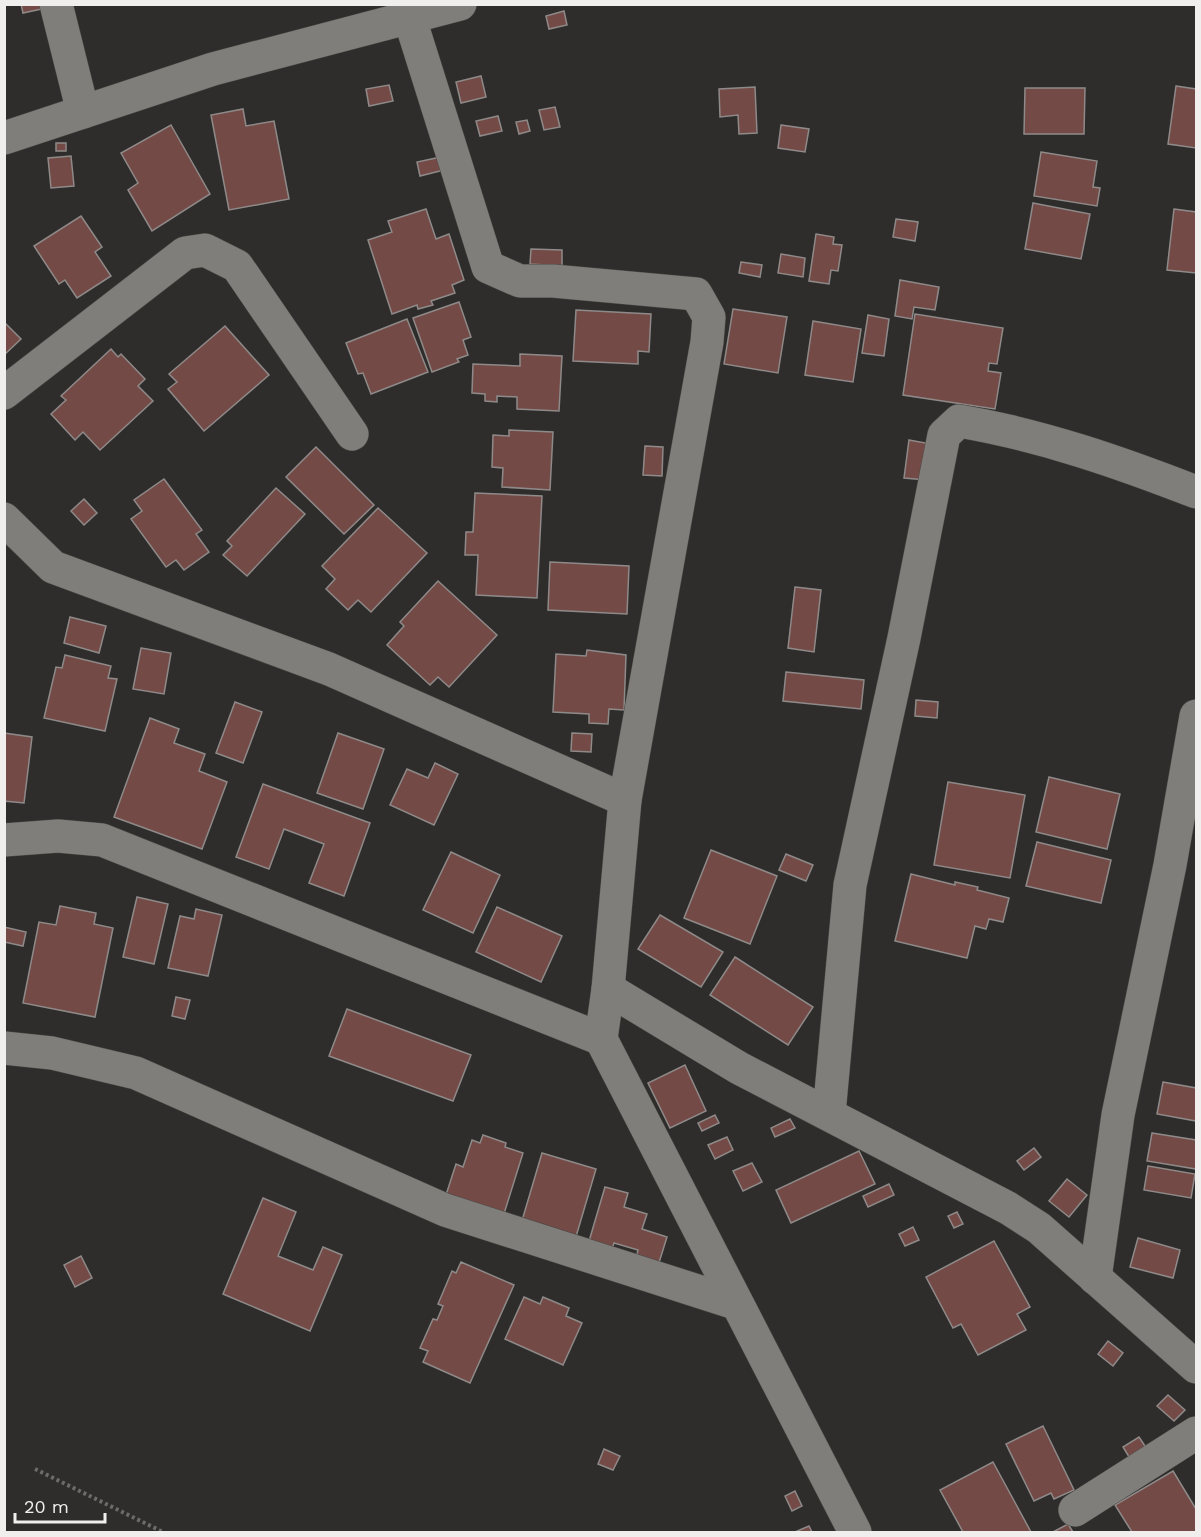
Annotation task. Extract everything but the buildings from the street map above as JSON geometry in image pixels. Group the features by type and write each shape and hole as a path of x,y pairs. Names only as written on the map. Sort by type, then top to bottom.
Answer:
{"street":[{"path":"56,4 83,112"},
{"path":"4,138 375,16 410,19 460,4"},
{"path":"410,19 488,267 520,281 554,281 696,294 709,317 707,342 625,800 608,989 601,1039 855,1533"},
{"path":"4,393 185,253 205,250 237,266 352,434"},
{"path":"829,1114 850,885 904,638 944,435 959,421 1014,430 1116,462 1197,492"},
{"path":"4,519 53,567 329,669 625,800"},
{"path":"1095,1278 1118,1115 1170,865 1197,716"},
{"path":"4,840 58,836 102,840 601,1039"},
{"path":"608,989 739,1068 1008,1208 1039,1228 1197,1367"},
{"path":"4,1048 52,1053 136,1074 445,1210 735,1303"},
{"path":"1075,1510 1197,1433"}],"path":[{"path":"35,1468 163,1533"}]}
